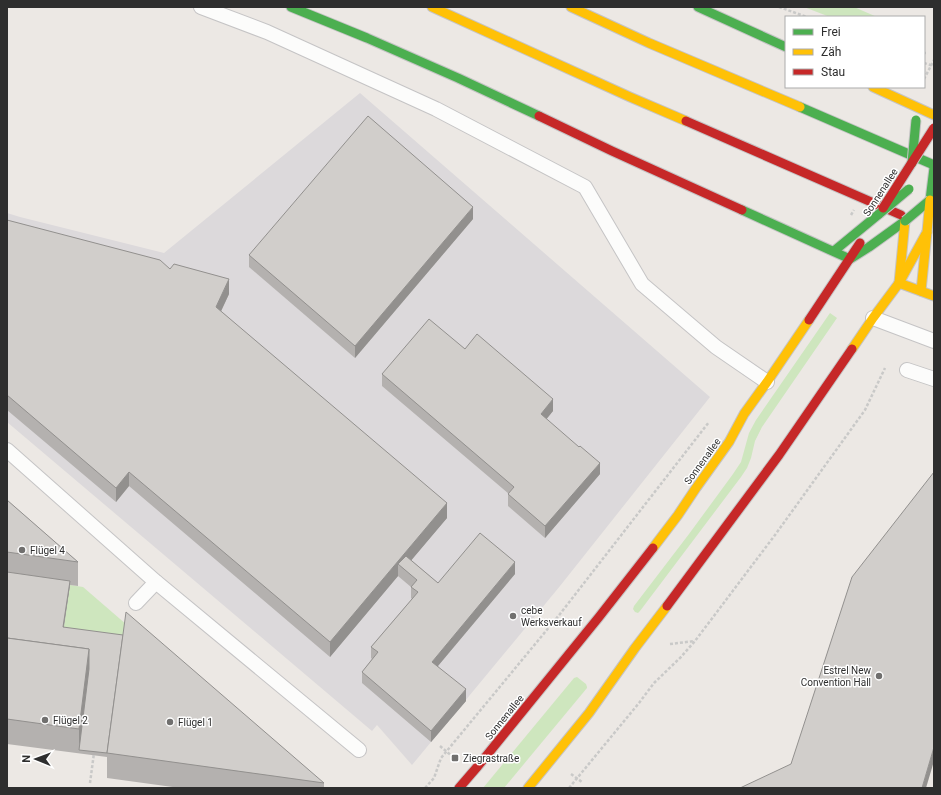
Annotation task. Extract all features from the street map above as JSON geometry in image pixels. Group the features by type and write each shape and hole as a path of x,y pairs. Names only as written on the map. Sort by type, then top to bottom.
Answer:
{"main road":[{"path":"290,7 367,38 458,78 612,151 850,259 869,247 932,199"},
{"path":"432,7 931,231"},
{"path":"571,7 649,43 934,165"},
{"path":"698,7 785,47"},
{"path":"875,88 934,115"},
{"path":"528,788 589,713 635,648 779,455 898,283 905,262 905,220 918,108"},
{"name":"Sonnenallee","path":"459,788 652,549 729,442 744,414 850,259 934,128"},
{"path":"834,251 934,170"},
{"path":"905,262 931,231 934,170"},
{"path":"921,290 923,269 934,220"},
{"path":"898,283 921,290 934,296"}],"lane":[{"path":"201,7 267,32 436,109 585,187 642,284 716,347 767,382"},
{"path":"873,318 934,341"},
{"path":"907,370 934,379"},
{"path":"7,450 156,582 359,750"},
{"path":"136,604 156,582"}],"path":[{"path":"779,7 804,16"},
{"path":"925,77 934,60"},
{"path":"569,788 654,683 695,641 775,535 865,410 886,366"},
{"path":"425,788 434,778 441,758 569,603 712,418"},
{"path":"440,746 455,758"},
{"path":"90,783 94,749"},
{"path":"571,773 582,782"}],"shaded area":[{"path":"360,93 710,397 560,586 412,765 377,725 372,731 7,422 7,213 164,253"}],"green space":[{"path":"804,7 854,7 875,16 827,16"},
{"path":"830,313 837,318 762,427 755,441 747,468 640,611 638,613 635,612 633,609 634,606 689,534 741,462 749,433 756,420"},
{"path":"70,585 83,587 127,625 126,640 63,631"},
{"path":"577,677 586,684 587,688 504,788 483,788 574,678"}],"building":[{"path":"368,116 473,207 355,346 249,255"},
{"path":"7,220 160,260 170,269 174,264 229,279 216,307 447,503 330,642 129,472 116,488 7,395"},
{"path":"429,319 465,349 477,334 553,399 541,414 600,463 545,526 508,494 514,487 382,374"},
{"name":"Estrel New Convention Hall","path":"934,472 934,747 922,788 740,788 791,764 852,577"},
{"path":"7,500 78,562 7,552"},
{"path":"480,533 515,562 432,662 466,689 431,731 362,672 378,652 371,647 418,592 411,587 417,580 398,564 406,556 438,583"},
{"path":"7,572 70,581 63,627 123,635 107,753 79,750 89,669 89,649 7,638"},
{"name":"Flügel 1","path":"126,612 324,783 107,753"},
{"name":"Flügel 2","path":"7,638 89,649 79,729 7,719"}],"traffic: fast":[{"path":"291,7 367,38 539,116"},
{"path":"698,7 785,47"},
{"path":"800,107 934,165"},
{"path":"912,163 916,120"},
{"path":"930,200 934,168"},
{"path":"879,214 909,189"},
{"path":"905,221 930,200"},
{"path":"742,210 850,259 905,221"},
{"path":"834,251 879,214"}],"traffic: slow":[{"path":"432,7 686,121"},
{"path":"571,7 649,43 800,107"},
{"path":"875,88 934,115"},
{"path":"927,232 930,200"},
{"path":"905,221 899,283 934,296"},
{"path":"852,349 899,283 927,232"},
{"path":"921,291 927,232"},
{"path":"653,548 729,442 744,414 809,320"},
{"path":"528,788 589,713 667,606"}],"traffic: jam":[{"path":"539,116 742,210"},
{"path":"686,121 901,215"},
{"path":"883,208 934,128"},
{"path":"809,320 860,243"},
{"path":"667,606 779,455 852,349"},
{"path":"459,788 599,617 653,548"}],"place":[{"name":"Flügel 4","path":"22,550"},
{"name":"cebe Werksverkauf","path":"513,616"},
{"name":"Estrel New Convention Hall","path":"879,676"},
{"name":"Flügel 2","path":"45,720"},
{"name":"Flügel 1","path":"170,722"},
{"name":"Ziegrastraße","path":"455,758"}]}
